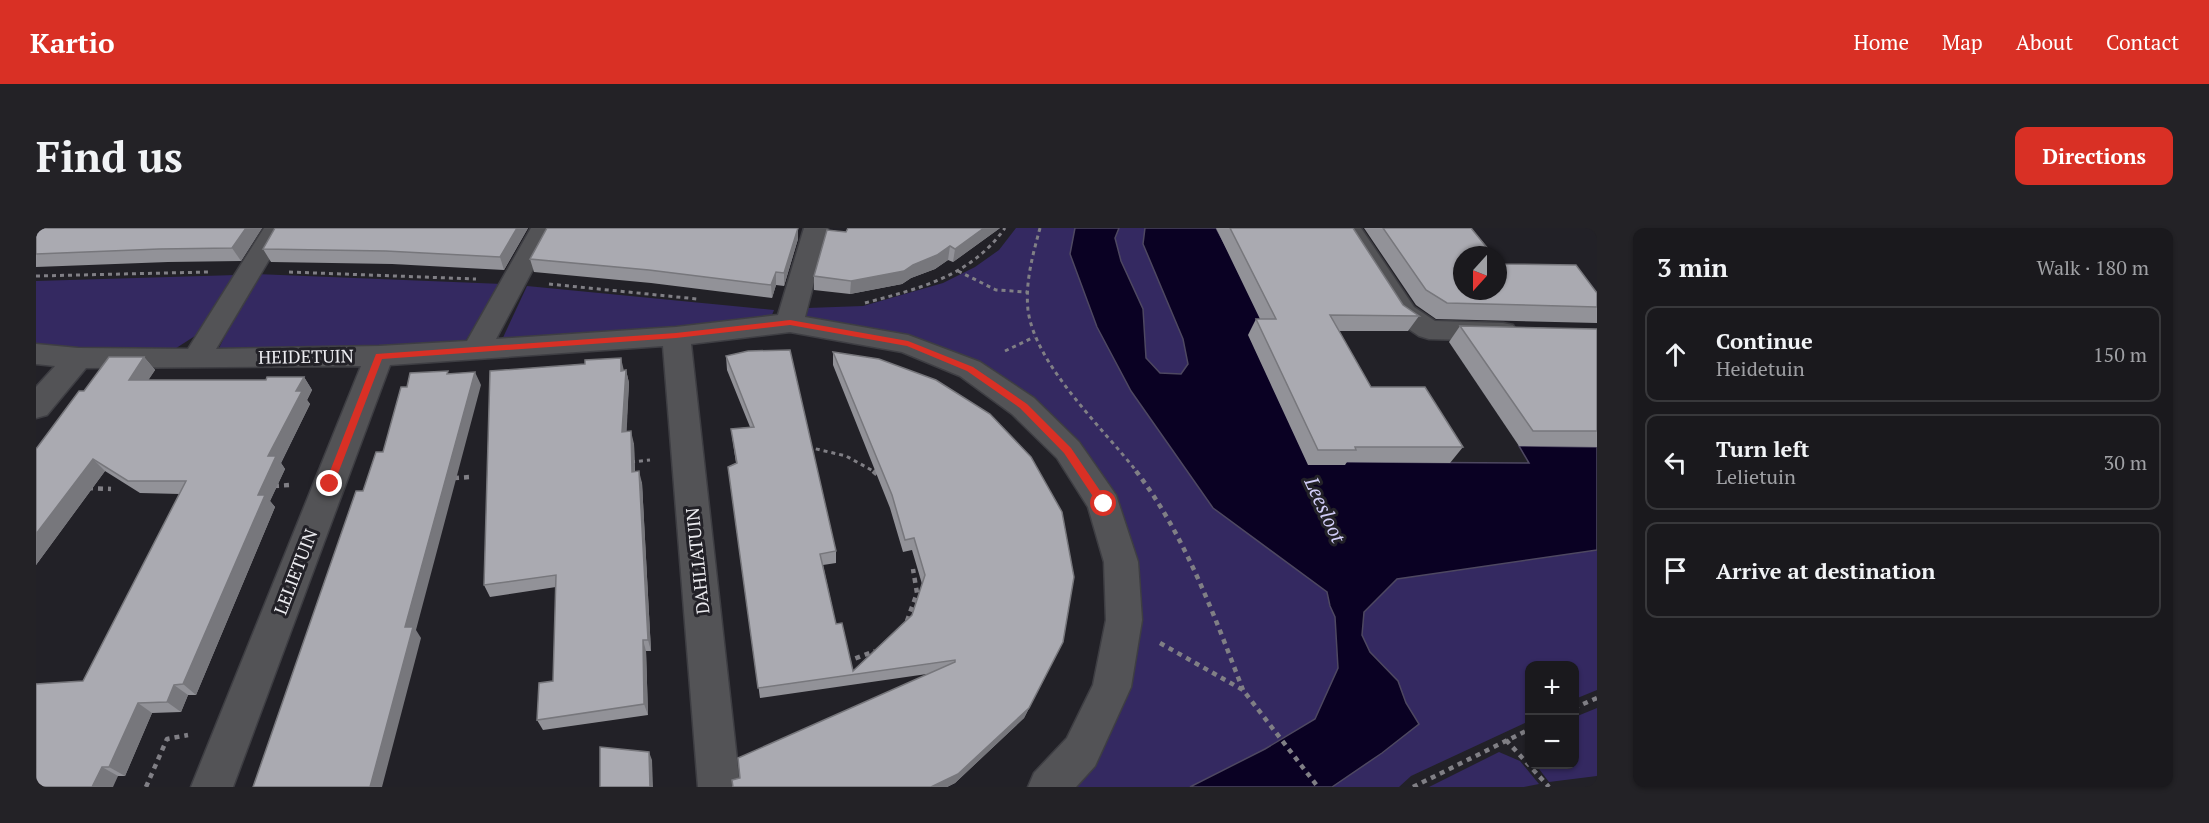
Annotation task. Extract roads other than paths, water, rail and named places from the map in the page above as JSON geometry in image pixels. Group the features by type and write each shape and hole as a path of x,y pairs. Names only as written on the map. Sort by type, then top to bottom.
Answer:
{"street":[{"path":"196,359 276,228"},
{"path":"475,351 543,228"},
{"path":"790,323 816,228"},
{"path":"1349,228 1404,313 1429,330 1530,333"},
{"name":"HEIDETUIN","path":"36,354 78,358 196,359 379,356 676,336 790,323 908,344 970,369 1023,406 1068,450 1104,504 1121,562 1124,620 1112,687 1081,752 1049,787"},
{"name":"DAHLIATUIN","path":"676,336 719,787"},
{"name":"LELIETUIN","path":"212,787 379,356"},
{"path":"36,407 78,358"}],"water":[{"name":"Leesloot","path":"1075,228 1119,228 1115,238 1121,261 1143,309 1146,358 1160,373 1181,374 1188,364 1183,339 1143,244 1145,228 1216,228 1344,462 1529,463 1519,446 1597,447 1597,550 1397,579 1364,612 1362,635 1370,652 1398,681 1406,703 1419,724 1332,787 1190,787 1265,749 1315,719 1338,668 1335,617 1327,592 1213,508 1131,391 1097,327 1070,254"}]}
